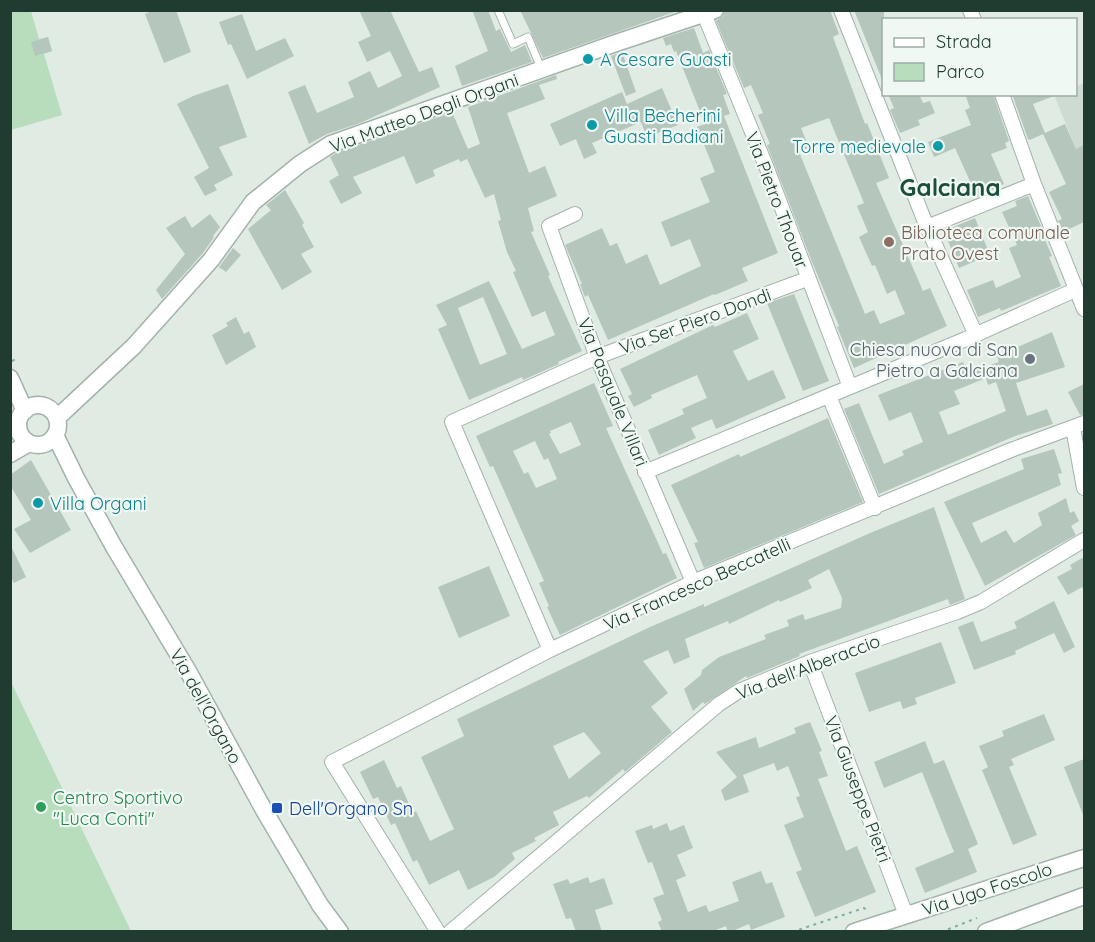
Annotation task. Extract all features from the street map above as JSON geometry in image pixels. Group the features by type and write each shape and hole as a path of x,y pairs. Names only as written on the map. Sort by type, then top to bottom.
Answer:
{"street":[{"path":"841,10 927,227 976,335"},
{"name":"Via Matteo Degli Organi","path":"57,418 134,346 211,260 254,202 300,164 331,144 709,12"},
{"name":"Via Pietro Thouar","path":"709,12 807,279 850,387"},
{"path":"1003,96 1034,184 1084,309"},
{"path":"927,227 1034,184"},
{"name":"Via Pasquale Villari","path":"575,214 549,226 597,357 693,582"},
{"name":"Via Ser Piero Dondi","path":"550,650 452,422 597,357 807,279"},
{"path":"645,472 976,335 1076,290"},
{"path":"14,383 28,409"},
{"path":"829,396 875,508"},
{"path":"10,454 31,438 58,427 57,418 50,409 44,406 28,409 20,419 31,438"},
{"path":"1079,425 1084,488"},
{"name":"Via Francesco Beccatelli","path":"438,932 332,762 550,650 693,582 1011,450 1079,425"},
{"name":"Via dell'Organo","path":"31,438 76,478 114,547 188,670 265,812 320,905 340,932"},
{"name":"Via dell'Alberaccio","path":"450,932 719,704 739,691 810,662 981,602 1084,540"},
{"name":"Via Giuseppe Pietri","path":"810,662 906,915"},
{"name":"Via Ugo Foscolo","path":"854,932 1084,858"},
{"name":"Via Ugo Foscolo","path":"986,932 1084,896"}],"lane":[{"path":"498,10 513,44 528,37 542,70"}],"path":[{"path":"10,353 14,360 10,362"},
{"path":"792,932 864,908 873,915"}],"shaded area":[{"path":"1084,83 1084,169 1055,97 1077,96 1077,86"}],"green space":[{"path":"11,11 31,11 39,39 48,37 52,51 44,54 62,115 11,130"},
{"name":"Centro Sportivo \"Luca Conti\"","path":"11,682 131,931 11,931"}],"building":[{"path":"154,10 176,10 191,52 164,63 145,14"},
{"path":"359,10 390,10 419,72 432,67 440,87 360,123 327,134 309,144 288,92 305,85 317,113 354,97 348,82 370,71 378,88 402,76 390,51 367,62 358,42 371,36"},
{"path":"472,10 488,10 496,31 500,29 511,52 525,45 532,62 462,86 455,66 488,51"},
{"path":"520,10 680,10 543,58"},
{"path":"725,10 830,10 839,34 833,37 865,124 867,123 889,178 876,183 923,291 930,288 947,326 854,368 767,145 770,144 758,115 763,113 751,85 744,88 716,21 723,16","holes":["829,118 864,203 857,206 868,232 859,237 872,266 875,265 887,294 895,290 905,314 880,324 874,310 865,314 799,152 809,148 801,128"]},
{"path":"854,10 884,10 882,80"},
{"path":"242,14 256,51 285,38 294,56 247,79 231,44 228,45 219,22"},
{"path":"694,28 703,53 709,50 727,94 723,95 730,114 724,116 778,253 742,268 748,281 608,340 588,295 585,297 580,284 582,284 565,245 602,228 610,246 617,243 626,264 647,254 660,285 701,266 690,239 671,247 661,222 710,202 700,178 715,172 697,127 705,124 676,51 674,52 671,44 666,46 663,38"},
{"path":"48,37 52,51 35,56 31,42"},
{"path":"622,52 636,92 626,96 611,56"},
{"path":"556,75 557,79 539,85 545,99 507,113 529,173 545,166 557,196 528,208 534,231 531,232 582,351 523,380 522,377 469,400 438,329 447,325 436,305 489,281 522,349 555,335 545,311 532,317 513,272 516,271 507,252 498,221 501,220 494,194 485,198 467,159 460,162 459,159 433,170 435,176 416,184 404,156 353,177 362,193 341,204 329,181 339,175 330,157 336,153 452,112 468,149 480,144 468,107","holes":["483,297 507,354 480,365 458,308"]},
{"path":"228,84 247,137 219,147 233,175 214,185 217,190 205,196 194,177 209,168 177,104"},
{"name":"Villa Becherini Guasti Badiani","path":"662,88 678,125 647,137 641,122 592,143 597,153 584,159 576,139 560,146 550,124 622,92 627,104"},
{"path":"889,96 920,96 923,103 930,101 935,113 918,120 920,125 900,133 890,110 894,108"},
{"path":"966,96 994,96 1009,141 1005,143 1007,148 991,154 1004,184 977,197 955,148 934,157 928,142 971,125 965,110 970,108"},
{"path":"1013,96 1054,96 1033,104 1045,133 1065,124 1076,149 1084,145 1084,222 1063,232 1058,221 1062,219 1049,192 1066,184 1043,134 1028,139"},
{"path":"285,190 304,223 302,225 314,247 301,254 312,272 282,290 248,229 271,210 266,205"},
{"path":"1028,196 1047,240 1045,240 1052,256 1049,257 1061,286 1001,311 1000,308 978,317 967,290 993,280 996,288 1021,277 1009,248 1017,245 1002,212 1017,206 1015,201"},
{"path":"210,214 220,227 203,253 162,299 156,290 185,254 166,228 185,216 192,228"},
{"path":"975,218 990,255 959,268 944,231"},
{"path":"233,248 241,255 226,272 219,267"},
{"path":"794,294 829,381 803,391 767,303"},
{"path":"747,313 759,339 733,351 748,381 773,370 786,398 716,429 712,419 691,428 696,438 659,455 648,430 684,414 682,409 707,398 697,375 651,395 652,398 634,407 628,396 632,394 620,369 713,325 715,327"},
{"path":"236,317 244,334 249,331 256,347 226,365 212,335 228,326 226,323"},
{"path":"1052,332 1065,367 1016,383 1027,416 1047,409 1053,424 1015,436 879,494 844,409 859,403 884,464 904,455 902,451 923,442 911,412 889,421 878,395 963,362 967,373 999,362 997,356","holes":["986,378 988,385 996,382 1006,411 948,435 939,412 960,404 954,391"]},
{"path":"594,383 613,426 606,428 663,554 666,553 677,578 560,635 539,583 544,581 493,466 490,467 476,436","holes":["571,422 581,445 560,454 549,434 550,431","535,441 544,460 548,458 557,479 536,488 528,472 524,474 513,451"]},
{"path":"1084,384 1084,414 1080,415 1068,392"},
{"path":"828,418 863,502 704,568 694,543 698,542 671,485 739,454 740,457"},
{"path":"1054,449 1062,473 1058,474 1061,485 972,523 981,543 1006,530 1014,543 1042,525 1038,513 1066,498 1070,513 1074,511 1079,521 1071,526 1076,535 985,586 944,502 1024,469 1021,459"},
{"name":"Villa Organi","path":"31,460 71,530 30,553 14,529 31,520 10,485 10,475"},
{"path":"934,507 965,599 950,605 948,599 799,654 800,656 747,678 746,676 705,704 703,702 693,711 684,689 701,675 702,670 719,657 766,639 764,635 789,626 787,620 803,614 805,620 841,608 842,598 829,569 808,580 812,588 780,602 779,600 729,624 728,621 685,639 690,657 674,664 668,650 643,661 668,693 651,707 672,732 625,772 623,769 589,798 587,796 553,812 559,825 534,838 536,841 512,853 515,859 494,877 468,890 459,870 429,885 417,860 413,862 395,823 391,825 378,797 373,799 360,772 384,760 397,788 401,786 413,813 416,811 430,841 454,829 421,757 464,736 457,719 650,627 704,604 704,607","holes":["584,732 601,753 569,779 553,746"]},
{"path":"10,544 26,577 14,583 10,575"},
{"path":"1084,557 1084,591 1082,587 1068,595 1057,577 1072,569 1070,565"},
{"path":"489,566 510,616 459,638 438,587"},
{"path":"1054,601 1075,647 1064,653 1054,633 1015,651 1016,654 974,670 958,627 973,621 981,642 1017,628 1014,622"},
{"path":"941,642 956,683 915,698 917,704 903,709 900,701 869,712 855,673"},
{"path":"1044,714 1055,740 1011,759 1014,765 1009,767 1037,835 1013,845 982,770 988,767 979,746 1004,736 1002,731"},
{"path":"810,722 822,751 819,752 828,776 818,779 846,851 857,846 876,892 815,917 796,872 802,870 784,825 804,817 796,797 800,796 788,766 777,771 774,763 743,775 749,792 725,801 721,790 737,777 716,752 756,737 759,748 796,733 794,728"},
{"path":"925,741 934,764 944,760 978,844 968,849 977,872 925,893 915,868 954,852 922,772 884,788 874,762"},
{"path":"1084,759 1084,817 1064,767"},
{"path":"667,823 670,831 684,825 693,848 677,855 686,876 676,880 688,912 706,905 709,912 739,901 732,882 761,871 766,884 772,882 785,917 751,930 749,924 730,932 726,926 711,932 662,932 658,922 662,920 653,898 664,894 652,862 648,863 635,831 652,825 653,829"},
{"path":"588,877 590,883 604,878 613,904 595,910 602,932 576,932 571,918 566,919 553,884 568,879 570,884"}],"place":[{"name":"A Cesare Guasti","path":"588,59"},
{"name":"Villa Becherini Guasti Badiani","path":"592,125"},
{"name":"Torre medievale","path":"938,146"},
{"name":"Biblioteca comunale Prato Ovest","path":"889,242"},
{"name":"Chiesa nuova di San Pietro a Galciana","path":"1030,359"},
{"name":"Villa Organi","path":"38,503"},
{"name":"Centro Sportivo \"Luca Conti\"","path":"41,807"},
{"name":"Dell'Organo Sn","path":"277,808"}],"district":[{"name":"Galciana","path":"950,187"}]}
